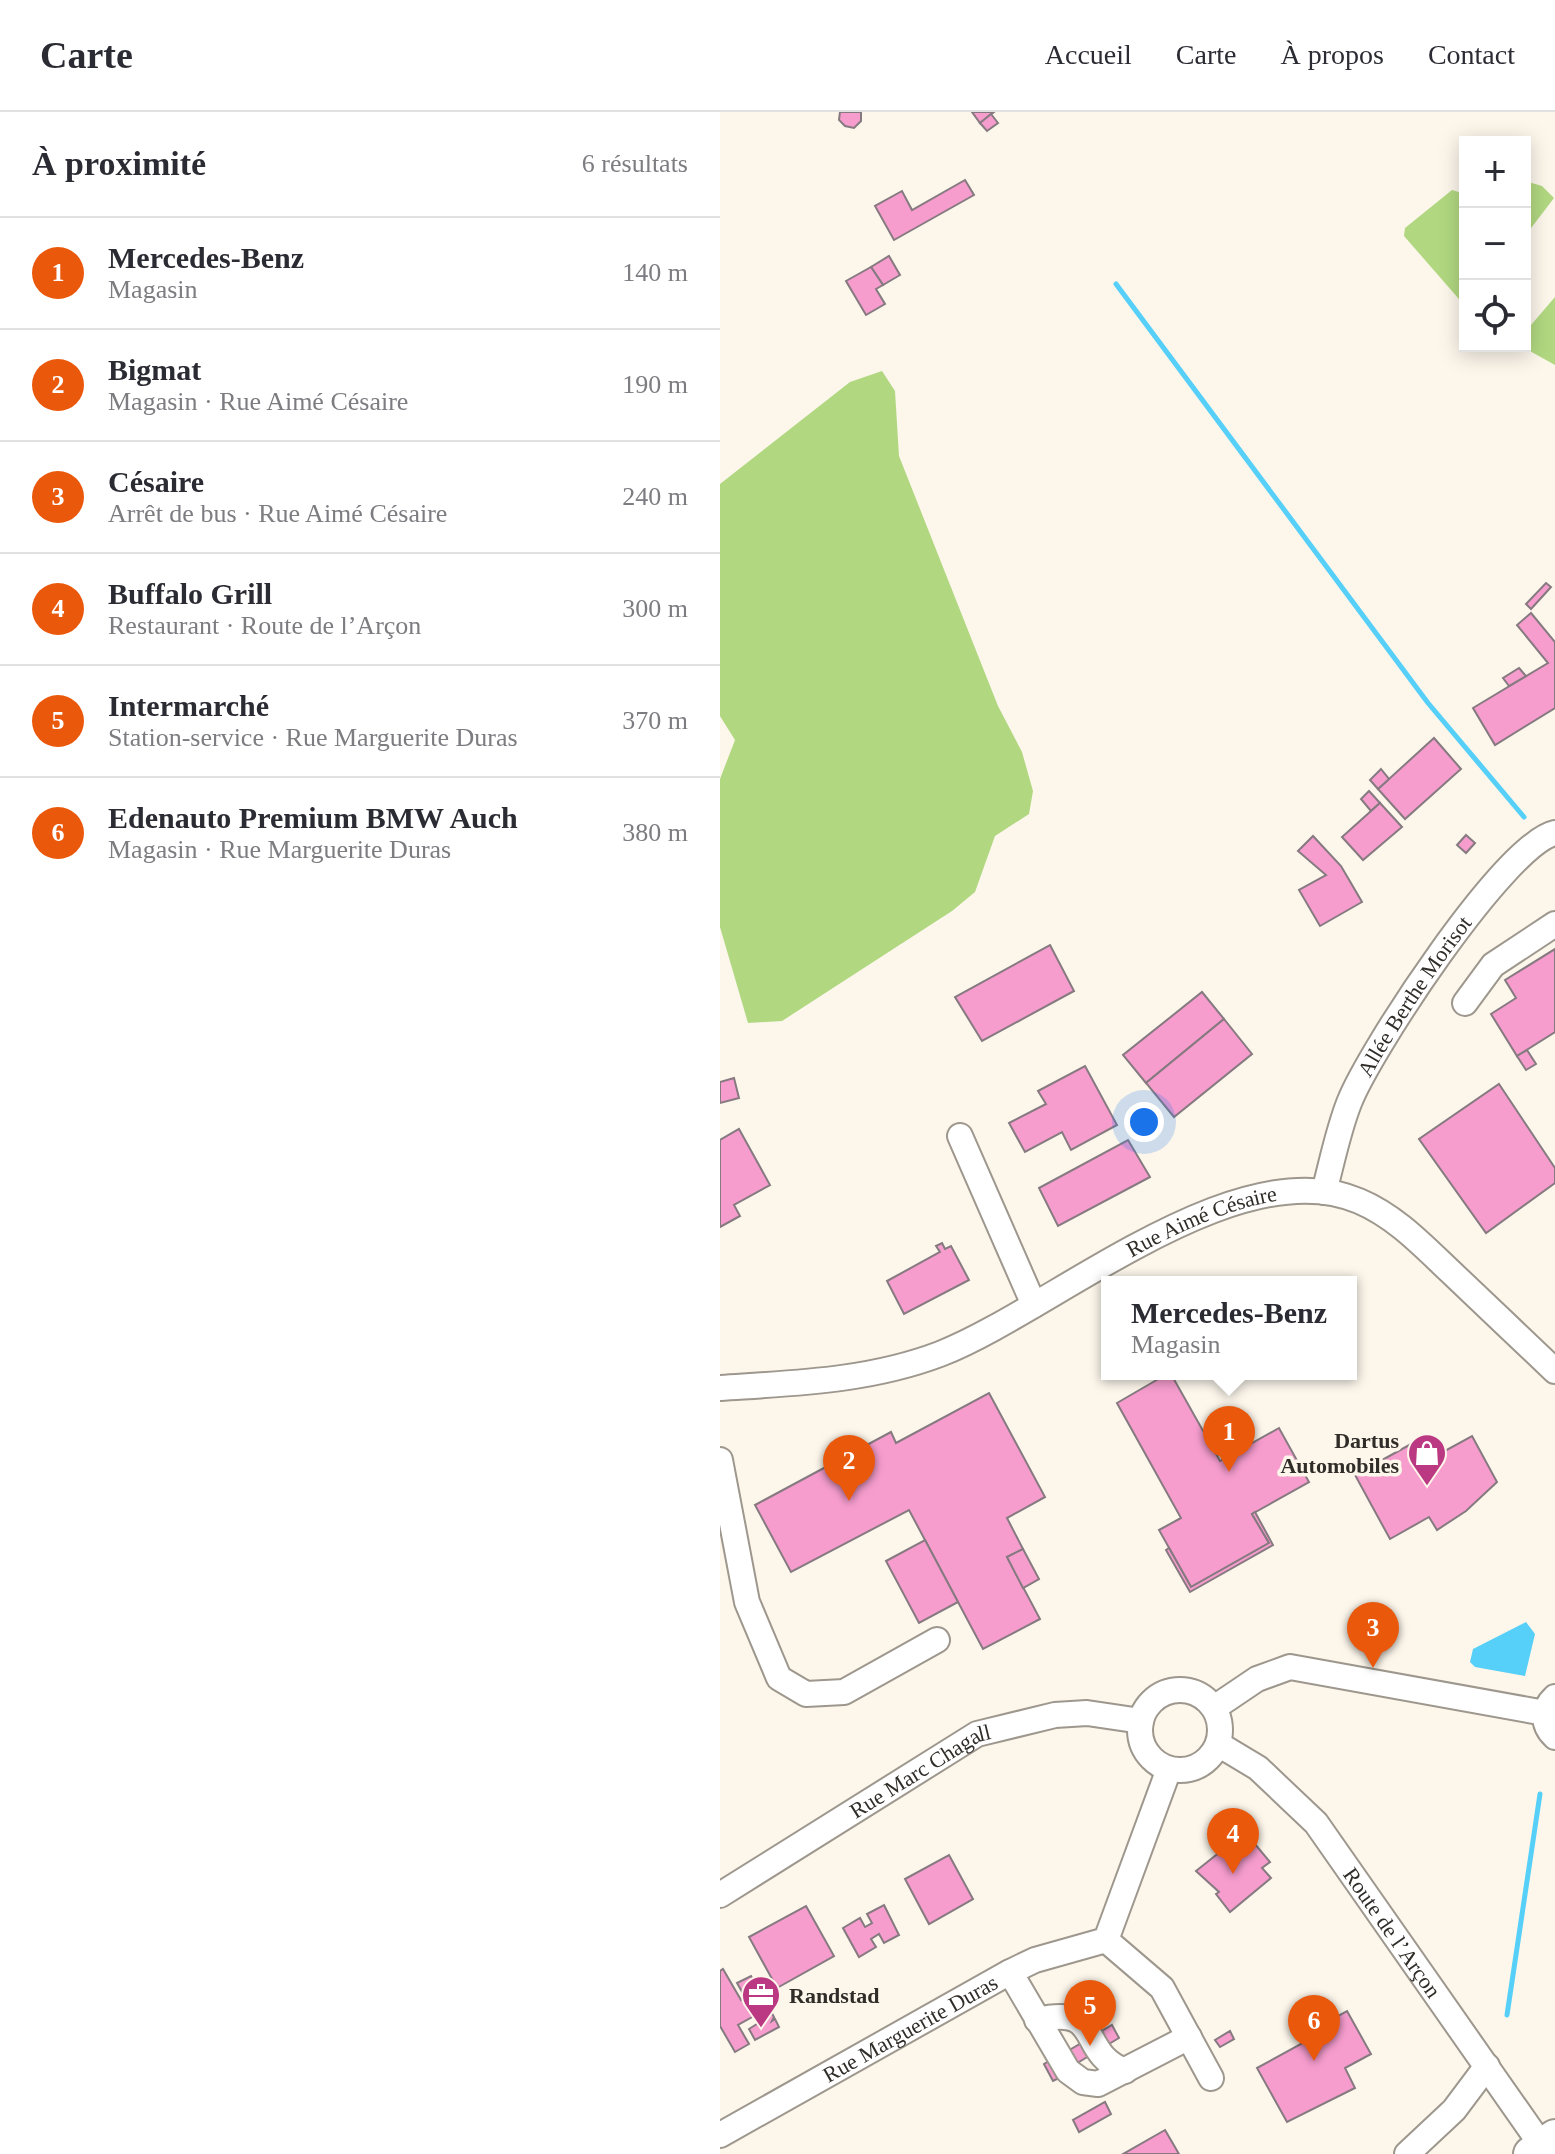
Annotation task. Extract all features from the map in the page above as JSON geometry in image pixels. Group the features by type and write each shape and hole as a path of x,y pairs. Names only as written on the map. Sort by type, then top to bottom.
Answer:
{"street":[{"name":"Allée Berthe Morisot","path":"1324,1192 1349,1103 1370,1059 1408,1000 1523,853 1533,842 1555,833"},
{"path":"1465,1003 1493,965 1555,924"},
{"path":"960,1136 1034,1305"},
{"name":"Rue Aimé Césaire","path":"720,1388 818,1382 905,1365 973,1339 1130,1247 1197,1218 1285,1193 1324,1192 1361,1202 1408,1232 1555,1371"},
{"path":"720,1460 747,1602 779,1678 806,1694 844,1692 937,1640"},
{"path":"1214,1708 1257,1679 1290,1667 1550,1705 1545,1724 1555,1737"},
{"path":"1173,1690 1200,1695 1214,1708 1220,1725 1218,1744 1198,1766 1169,1769 1154,1760 1144,1746 1141,1721 1156,1697 1173,1690"},
{"name":"Rue Marc Chagall","path":"720,1895 977,1734 1055,1715 1087,1713 1141,1721"},
{"name":"Route de l’Arçon","path":"1218,1744 1258,1768 1316,1823 1543,2146"},
{"path":"1169,1769 1106,1940 1162,1988 1211,2078"},
{"name":"Rue Marguerite Duras","path":"720,2135 1010,1972 1035,1960 1106,1940"},
{"path":"1010,1972 1075,2078 1098,2084 1189,2037"},
{"path":"1037,2020 1064,2014 1076,2019 1104,2059 1125,2071"},
{"path":"1407,2154 1454,2110 1487,2066"}],"green space":[{"path":"1531,183 1542,186 1554,198 1531,228"},
{"path":"1452,190 1459,192 1459,299 1404,236 1405,228"},
{"path":"1555,297 1555,365 1531,352 1531,325"},
{"path":"882,371 895,391 899,456 998,706 1022,752 1033,791 1029,814 995,836 975,892 952,911 782,1021 748,1023 720,927 720,779 735,740 720,716 720,484 850,382"}],"water":[{"path":"1526,1622 1535,1634 1525,1676 1475,1667 1470,1662 1473,1649"}],"building":[{"path":"840,112 861,112 861,121 854,128 845,126 839,120"},
{"path":"972,112 994,112 980,123"},
{"path":"991,114 998,123 987,131 980,123"},
{"path":"965,180 974,195 894,240 875,206 902,191 912,210"},
{"path":"889,256 900,275 883,285 871,267"},
{"path":"871,267 883,285 876,289 885,304 866,315 846,281"},
{"path":"1546,583 1551,587 1531,609 1526,604"},
{"path":"1531,613 1555,642 1555,708 1495,745 1473,708 1548,663 1517,625"},
{"path":"1519,668 1526,676 1509,686 1503,678"},
{"path":"1434,738 1461,769 1405,819 1378,789"},
{"path":"1381,769 1389,779 1378,789 1370,780"},
{"path":"1369,791 1380,803 1371,811 1361,799"},
{"path":"1380,803 1402,827 1363,860 1342,837"},
{"path":"1466,835 1475,843 1466,853 1457,845"},
{"path":"1313,836 1341,866 1362,902 1320,926 1299,890 1326,875 1298,851"},
{"path":"1050,945 1074,991 982,1041 955,997"},
{"path":"1555,949 1555,1032 1517,1056 1491,1014 1516,998 1505,980"},
{"path":"1202,992 1224,1019 1146,1083 1123,1055"},
{"path":"1224,1019 1252,1054 1174,1117 1146,1083"},
{"path":"1527,1050 1536,1064 1526,1070 1517,1056"},
{"path":"1085,1066 1117,1125 1071,1150 1062,1132 1025,1152 1009,1123 1046,1104 1038,1091"},
{"path":"734,1078 739,1098 720,1103 720,1082"},
{"path":"1499,1084 1555,1168 1555,1183 1486,1233 1419,1139"},
{"path":"739,1129 770,1185 734,1205 740,1216 720,1227 720,1140"},
{"path":"1128,1140 1150,1177 1058,1226 1039,1188"},
{"path":"942,1243 945,1249 951,1246 969,1280 904,1314 887,1281 940,1252 936,1246"},
{"path":"1157,1380 1174,1380 1220,1461 1279,1428 1309,1482 1252,1514 1269,1543 1191,1587 1159,1530 1181,1518 1117,1403"},
{"path":"989,1393 1045,1497 1007,1518 1023,1549 1007,1557 1040,1619 983,1649 909,1510 791,1572 755,1505 891,1432 896,1443"},
{"name":"Dartus Automobiles","path":"1472,1436 1497,1482 1466,1511 1437,1530 1429,1517 1390,1539 1355,1475 1422,1438 1432,1458"},
{"path":"1255,1512 1273,1545 1190,1592 1166,1550 1169,1548 1191,1587 1269,1543 1252,1514"},
{"path":"925,1540 958,1602 919,1623 886,1561"},
{"path":"1023,1549 1039,1579 1023,1588 1007,1557"},
{"path":"1245,1832 1270,1862 1262,1868 1271,1878 1230,1912 1216,1894 1219,1892 1196,1871"},
{"path":"949,1855 973,1899 929,1924 905,1879"},
{"path":"884,1905 899,1935 884,1943 879,1934 871,1939 876,1947 859,1957 843,1928 860,1918 865,1927 872,1923 867,1914"},
{"path":"806,1906 834,1956 777,1988 749,1937"},
{"path":"723,1969 741,2000 745,1997 737,1983 751,1976 774,2017 772,2021 775,2019 779,2027 755,2040 749,2029 760,2022 756,2015 738,2025 749,2044 735,2052 720,2026 720,1971"},
{"path":"1347,2011 1371,2054 1345,2068 1355,2088 1287,2122 1257,2068 1310,2039 1307,2033"},
{"path":"1112,2025 1119,2038 1074,2065 1066,2052"},
{"path":"1230,2031 1234,2039 1220,2047 1215,2040"},
{"path":"1049,2061 1059,2078 1053,2081 1044,2064"},
{"path":"1105,2102 1111,2114 1079,2132 1073,2120"},
{"path":"1165,2130 1179,2154 1123,2154"}],"waterway":[{"path":"1116,284 1428,703 1524,817"},
{"path":"1507,2015 1540,1794"}],"place":[{"name":"Mercedes-Benz","path":"1229,1472"},
{"name":"Dartus Automobiles","path":"1427,1487"},
{"name":"Bigmat","path":"849,1501"},
{"name":"Césaire","path":"1373,1668"},
{"name":"Buffalo Grill","path":"1233,1874"},
{"name":"Randstad","path":"761,2029"},
{"name":"Intermarché","path":"1090,2046"},
{"name":"Edenauto Premium BMW Auch","path":"1314,2061"}]}
